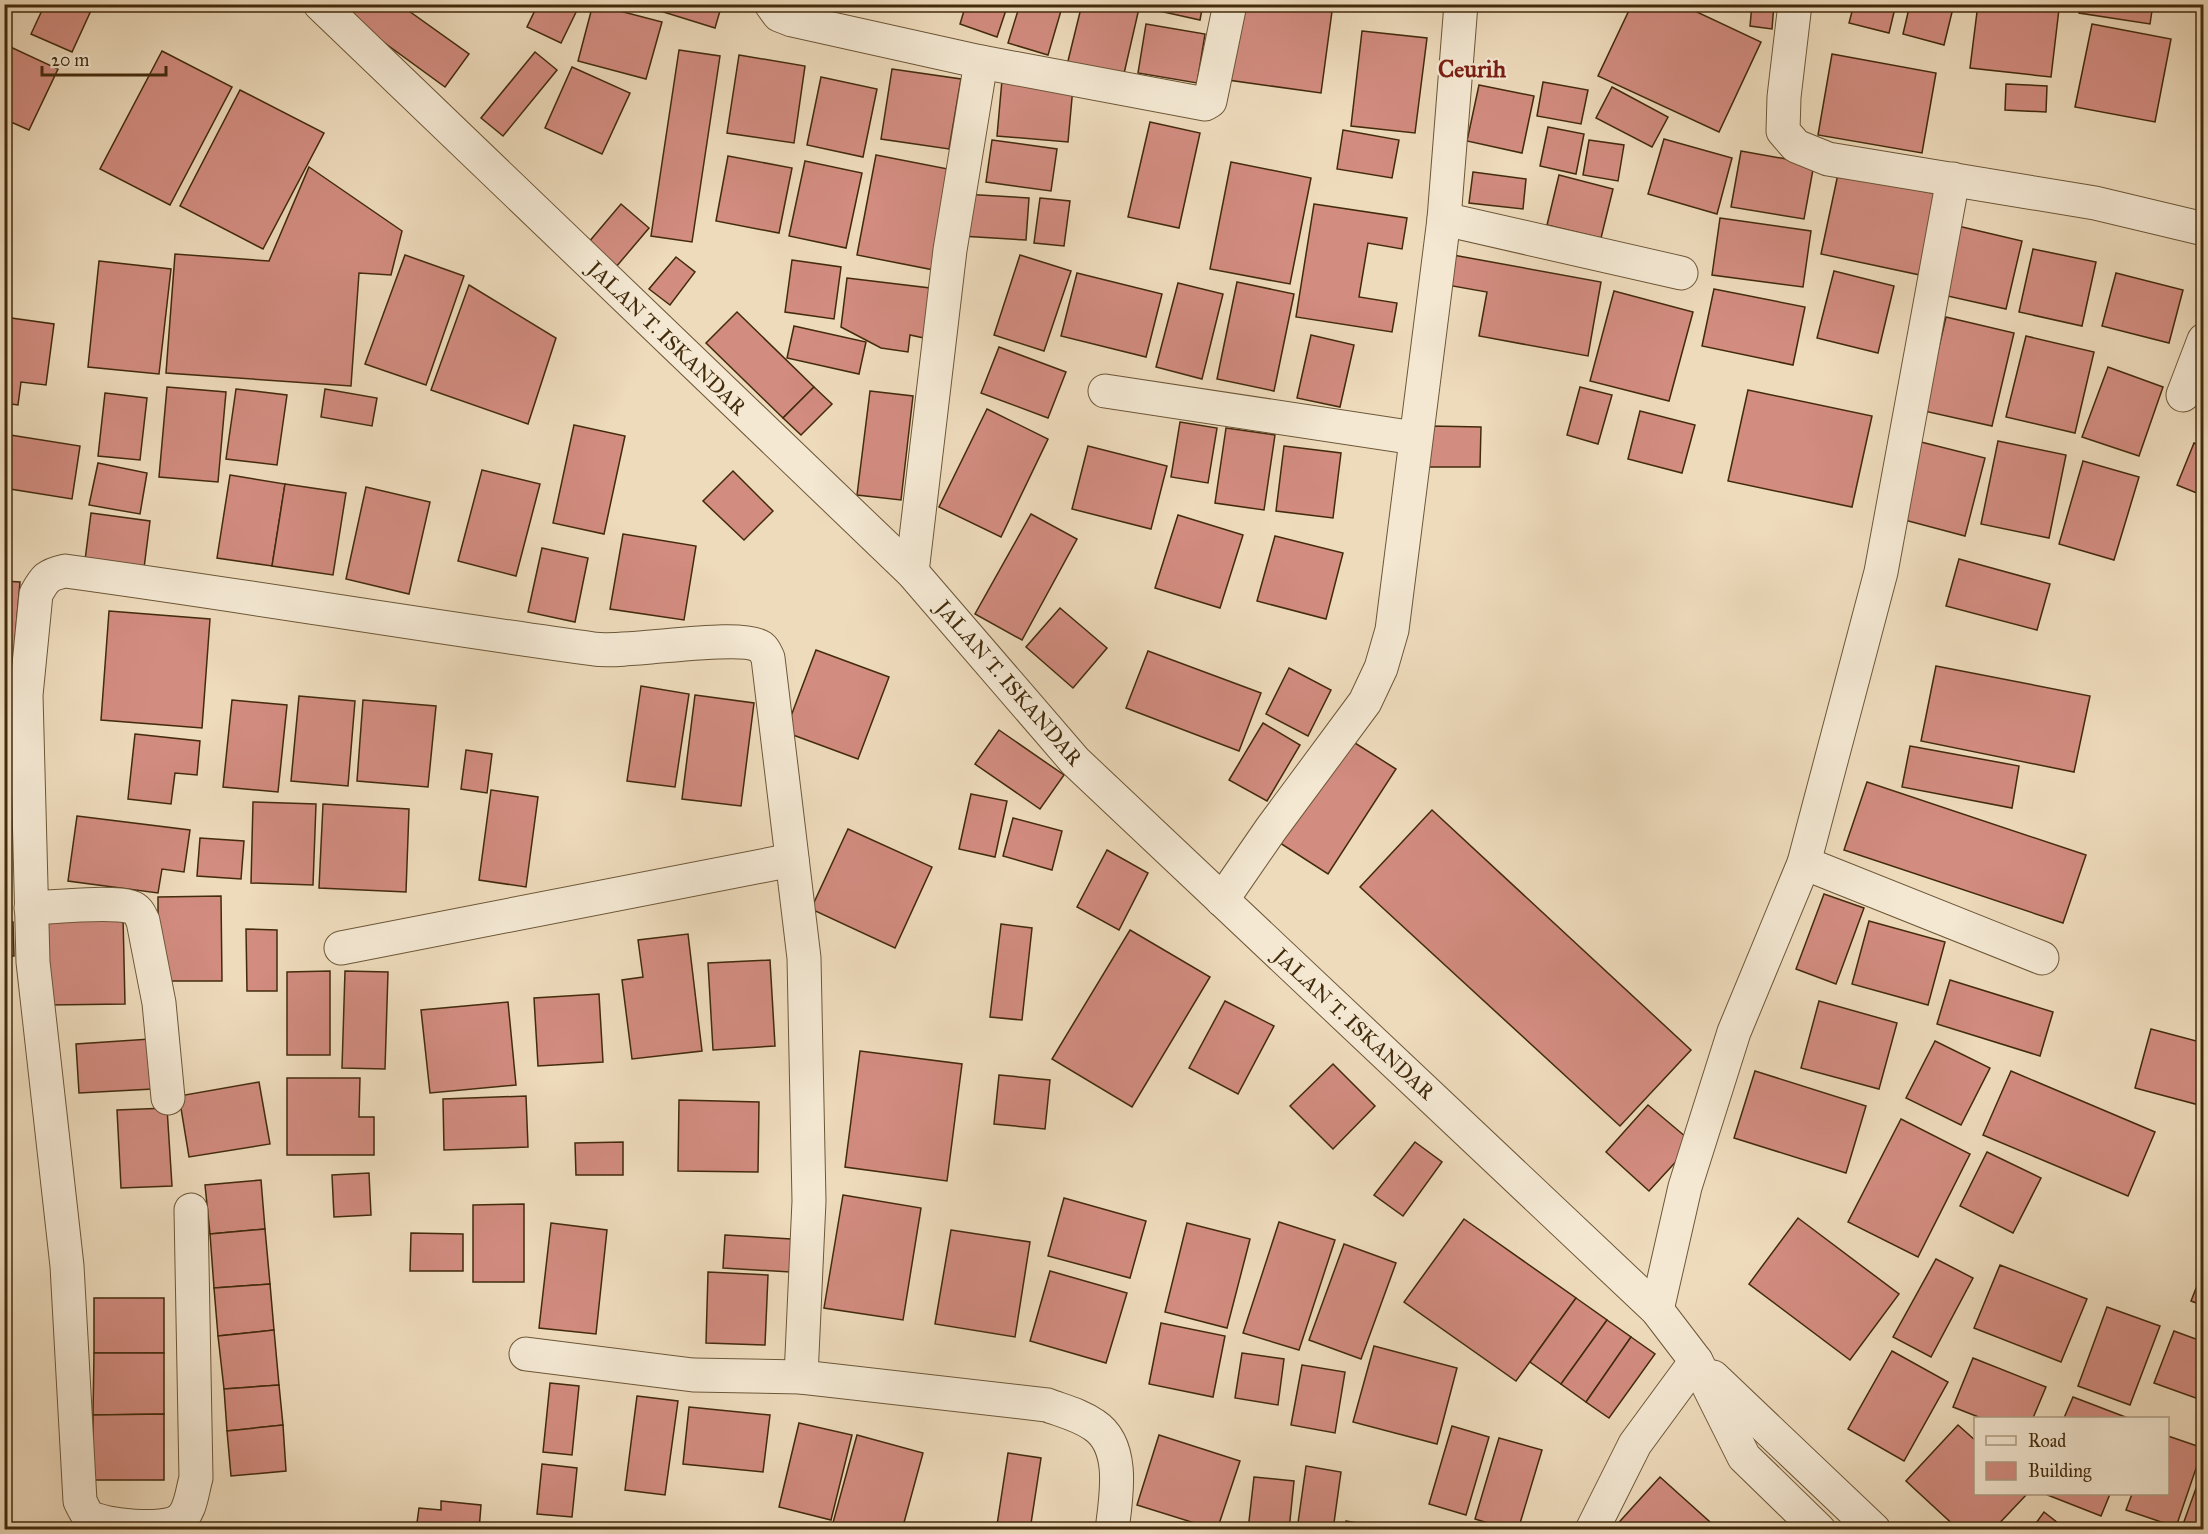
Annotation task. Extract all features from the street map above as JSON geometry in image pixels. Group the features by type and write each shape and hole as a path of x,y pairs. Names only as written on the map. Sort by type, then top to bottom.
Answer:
{"street":[{"name":"JALAN T. ISKANDAR","path":"320,4 912,572 1076,760 1657,1310 1696,1361 1874,1530"},
{"path":"771,4 779,15 792,20 981,62 1205,104 1210,100 1230,4"},
{"path":"1222,900 1271,829 1365,702 1381,668 1392,630 1444,219 1461,4"},
{"path":"1795,4 1784,96 1783,131 1796,146 1828,159 2095,203 2204,230"},
{"path":"912,572 950,250 981,62"},
{"path":"1657,1310 1685,1187 1734,1032 1804,863 1881,572 1953,179"},
{"path":"1444,219 1682,273"},
{"path":"2183,394 2204,340"},
{"path":"1105,391 1415,438"},
{"path":"191,1210 196,1478 188,1507 178,1522 163,1526 104,1523 89,1516 80,1501 67,1266 33,962 26,695 36,594 44,579 52,574 65,571 605,651 737,641 759,646 768,658 804,958 808,1190 801,1377"},
{"path":"342,948 792,860"},
{"path":"1804,863 2042,958"},
{"path":"31,908 115,905 130,907 140,914 159,1003 168,1098"},
{"path":"526,1354 693,1375 801,1377 1047,1405 1074,1414 1096,1426 1110,1443 1117,1483 1112,1530"},
{"name":"JALAN T. ISKANDAR","path":"1696,1361 1744,1456 1819,1530"},
{"path":"1592,1530 1635,1444 1696,1361"}],"building":[{"path":"45,4 94,4 72,52 31,34"},
{"path":"352,4 399,4 469,54 445,87 345,14"},
{"path":"538,4 580,4 561,43 527,27"},
{"path":"593,4 662,22 646,79 578,61"},
{"path":"644,4 722,4 715,28 644,6"},
{"path":"966,4 1008,4 997,37 960,24"},
{"path":"1020,4 1063,4 1048,55 1008,43"},
{"path":"1082,4 1140,4 1123,78 1067,65"},
{"path":"1151,4 1203,4 1200,20 1150,9"},
{"path":"1239,4 1333,4 1321,93 1228,80"},
{"path":"1632,4 1680,4 1761,42 1719,132 1598,76"},
{"path":"1752,4 1774,4 1772,29 1750,26"},
{"path":"1854,4 1896,4 1889,33 1849,23"},
{"path":"1910,4 1954,4 1944,45 1903,34"},
{"path":"1978,4 2018,4 2059,9 2051,77 1970,68"},
{"path":"2080,4 2153,4 2150,24 2079,13"},
{"path":"1146,24 1205,34 1197,83 1138,73"},
{"path":"2092,24 2171,39 2155,122 2075,107"},
{"path":"1362,31 1427,38 1415,133 1351,126"},
{"path":"4,44 58,69 29,130 4,119"},
{"path":"679,50 720,56 692,242 651,236"},
{"path":"162,51 232,87 170,205 100,169"},
{"path":"535,52 557,70 503,136 481,118"},
{"path":"1832,54 1936,73 1922,153 1818,135"},
{"path":"739,55 805,66 794,143 727,133"},
{"path":"572,67 630,93 602,154 545,128"},
{"path":"892,69 961,79 949,149 881,139"},
{"path":"821,77 877,89 863,157 807,145"},
{"path":"1002,80 1073,87 1068,142 997,136"},
{"path":"1543,82 1588,90 1581,124 1537,116"},
{"path":"2006,84 2047,86 2046,112 2005,110"},
{"path":"1479,85 1534,96 1522,153 1467,141"},
{"path":"1612,87 1668,117 1652,147 1596,118"},
{"path":"240,90 324,133 263,249 180,206"},
{"path":"1150,122 1200,133 1179,228 1128,217"},
{"path":"1548,127 1584,134 1576,174 1540,166"},
{"path":"1343,130 1399,140 1392,178 1337,169"},
{"path":"1664,139 1732,158 1717,214 1648,194"},
{"path":"992,140 1057,149 1051,191 986,182"},
{"path":"1589,140 1624,145 1618,181 1583,175"},
{"path":"1741,151 1814,164 1804,219 1731,207"},
{"path":"876,155 953,170 934,270 857,255"},
{"path":"728,156 792,168 779,233 716,221"},
{"path":"805,161 862,173 846,248 789,236"},
{"path":"1231,162 1311,178 1290,284 1210,269"},
{"path":"309,167 402,231 391,275 359,273 351,386 166,373 175,254 269,261"},
{"path":"1473,172 1526,179 1523,209 1469,203"},
{"path":"1838,174 1937,194 1920,275 1821,254"},
{"path":"1559,175 1613,189 1601,238 1547,225"},
{"path":"963,194 1029,198 1026,240 961,236"},
{"path":"1040,198 1070,201 1064,246 1034,243"},
{"path":"621,204 649,228 616,267 588,243"},
{"path":"1314,204 1407,218 1402,249 1368,243 1359,297 1397,303 1392,332 1296,317"},
{"path":"1720,218 1811,231 1803,287 1712,275"},
{"path":"1958,226 2022,241 2006,309 1943,295"},
{"path":"2033,249 2096,262 2082,326 2019,312"},
{"path":"405,255 464,276 426,385 365,364"},
{"path":"1020,255 1071,271 1044,351 994,335"},
{"path":"1453,255 1601,282 1588,356 1479,336 1487,292 1447,285"},
{"path":"676,257 695,272 670,305 649,289"},
{"path":"792,260 841,267 834,319 785,312"},
{"path":"99,261 171,269 159,374 88,367"},
{"path":"1834,271 1894,286 1878,353 1817,338"},
{"path":"1077,273 1162,294 1146,357 1061,336"},
{"path":"2116,273 2183,290 2169,343 2102,326"},
{"path":"847,278 930,288 924,338 910,335 908,352 881,348 841,327"},
{"path":"1237,282 1294,294 1274,391 1217,379"},
{"path":"1178,283 1223,294 1202,379 1156,367"},
{"path":"469,285 556,338 528,424 431,390"},
{"path":"1714,289 1805,307 1793,365 1702,346"},
{"path":"1614,291 1693,312 1669,401 1590,381"},
{"path":"737,312 814,387 783,418 706,343"},
{"path":"4,317 54,324 46,385 21,382 18,405 4,403"},
{"path":"1946,317 2014,333 1992,426 1924,411"},
{"path":"794,326 866,342 859,374 787,358"},
{"path":"1311,335 1354,345 1340,407 1297,398"},
{"path":"2026,336 2094,352 2075,433 2006,417"},
{"path":"999,347 1066,372 1048,418 981,393"},
{"path":"2108,367 2163,387 2139,456 2082,437"},
{"path":"167,387 226,392 218,482 159,477"},
{"path":"814,387 832,404 801,435 783,418"},
{"path":"1580,387 1612,395 1598,444 1567,435"},
{"path":"236,389 287,395 277,465 226,459"},
{"path":"325,389 377,398 372,426 321,417"},
{"path":"1748,390 1872,416 1852,507 1728,481"},
{"path":"870,391 913,396 901,500 857,495"},
{"path":"105,393 147,398 140,460 98,456"},
{"path":"987,409 1048,439 1001,537 939,507"},
{"path":"1640,411 1695,425 1682,473 1628,459"},
{"path":"1180,422 1217,428 1208,483 1171,477"},
{"path":"574,425 625,436 604,534 553,523"},
{"path":"1430,426 1481,427 1480,467 1429,467"},
{"path":"1226,428 1275,435 1264,510 1215,503"},
{"path":"4,434 80,446 72,499 4,488"},
{"path":"1917,441 1985,458 1965,536 1897,518"},
{"path":"1998,441 2066,455 2049,538 1981,524"},
{"path":"2194,443 2204,447 2204,496 2177,485"},
{"path":"1088,446 1167,466 1151,529 1072,509"},
{"path":"1284,446 1341,453 1333,518 1276,511"},
{"path":"2083,461 2139,477 2114,560 2059,544"},
{"path":"98,463 147,473 140,514 89,505"},
{"path":"482,470 540,484 516,576 458,561"},
{"path":"733,471 773,511 744,540 703,501"},
{"path":"230,475 285,484 272,566 217,558"},
{"path":"285,484 346,493 333,575 272,566"},
{"path":"366,487 430,502 409,594 346,579"},
{"path":"91,513 150,521 143,576 84,568"},
{"path":"1031,514 1077,539 1022,640 975,614"},
{"path":"1178,515 1243,535 1220,608 1155,588"},
{"path":"623,534 696,546 684,620 610,609"},
{"path":"1275,536 1343,553 1326,619 1257,601"},
{"path":"542,548 588,558 575,622 528,612"},
{"path":"1959,559 2050,584 2037,630 1946,606"},
{"path":"4,581 20,582 12,676 4,675"},
{"path":"1060,608 1107,648 1073,688 1026,647"},
{"path":"109,611 210,619 202,728 101,720"},
{"path":"816,650 889,677 858,759 785,732"},
{"path":"1148,651 1261,693 1239,751 1126,708"},
{"path":"1936,666 2090,696 2074,772 1921,741"},
{"path":"1289,668 1331,690 1308,736 1266,714"},
{"path":"641,686 689,694 675,787 627,781"},
{"path":"695,695 754,703 741,806 682,799"},
{"path":"299,696 355,701 348,786 291,781"},
{"path":"232,700 287,705 278,792 223,787"},
{"path":"363,700 436,706 428,787 357,781"},
{"path":"1263,723 1300,745 1267,801 1229,780"},
{"path":"999,730 1064,775 1040,809 975,764"},
{"path":"135,734 200,741 197,775 175,773 171,804 128,799"},
{"path":"1347,738 1396,769 1328,874 1280,843"},
{"path":"1910,746 2019,766 2012,808 1902,787"},
{"path":"466,750 492,754 487,793 461,789"},
{"path":"1867,782 2086,855 2063,923 1844,850"},
{"path":"491,790 538,797 526,887 479,880"},
{"path":"971,794 1007,801 995,857 959,849"},
{"path":"253,802 316,804 313,885 251,883"},
{"path":"323,804 409,809 406,892 319,888"},
{"path":"1432,810 1691,1050 1620,1126 1360,887"},
{"path":"77,816 190,830 184,872 162,869 158,893 68,881"},
{"path":"1013,818 1062,831 1052,870 1003,856"},
{"path":"848,829 932,867 895,948 811,909"},
{"path":"200,838 244,841 241,879 197,876"},
{"path":"1107,850 1148,873 1119,930 1077,907"},
{"path":"1824,894 1864,908 1836,984 1796,969"},
{"path":"221,896 222,981 158,981 158,897"},
{"path":"123,916 125,1004 48,1005 46,917"},
{"path":"1869,921 1945,942 1928,1005 1852,984"},
{"path":"4,922 13,922 14,956 4,956"},
{"path":"1001,924 1032,928 1022,1020 990,1017"},
{"path":"246,929 277,930 277,991 247,991"},
{"path":"1130,930 1210,977 1132,1107 1052,1059"},
{"path":"688,934 702,1051 632,1059 622,980 643,977 638,940"},
{"path":"770,960 775,1046 713,1050 708,963"},
{"path":"330,971 330,1055 287,1055 287,972"},
{"path":"345,971 388,972 385,1069 342,1068"},
{"path":"1950,980 2053,1012 2040,1056 1937,1024"},
{"path":"599,994 603,1062 538,1066 534,998"},
{"path":"1225,1001 1274,1026 1238,1094 1189,1068"},
{"path":"1819,1001 1897,1023 1879,1089 1801,1068"},
{"path":"508,1002 516,1085 430,1093 421,1010"},
{"path":"2151,1029 2204,1043 2204,1090 2199,1105 2135,1088"},
{"path":"150,1039 153,1089 79,1093 76,1044"},
{"path":"1935,1041 1990,1068 1961,1125 1906,1098"},
{"path":"860,1051 962,1064 947,1181 845,1167"},
{"path":"1333,1064 1375,1106 1333,1149 1290,1106"},
{"path":"1755,1071 1866,1106 1846,1173 1734,1138"},
{"path":"2011,1071 2155,1132 2128,1196 1983,1135"},
{"path":"999,1075 1050,1080 1045,1129 994,1124"},
{"path":"287,1078 360,1078 359,1117 374,1117 374,1155 287,1155"},
{"path":"259,1082 270,1144 189,1157 179,1096"},
{"path":"526,1096 528,1147 444,1150 443,1099"},
{"path":"679,1100 759,1102 758,1172 678,1171"},
{"path":"1648,1105 1693,1143 1649,1191 1606,1152"},
{"path":"167,1108 172,1186 121,1188 117,1110"},
{"path":"1901,1119 1970,1154 1918,1257 1848,1222"},
{"path":"623,1142 623,1175 576,1175 575,1143"},
{"path":"1415,1142 1442,1162 1403,1216 1374,1195"},
{"path":"1987,1152 2041,1178 2013,1233 1960,1206"},
{"path":"369,1173 371,1215 334,1217 332,1175"},
{"path":"261,1180 265,1229 210,1234 205,1185"},
{"path":"843,1195 921,1208 903,1320 824,1308"},
{"path":"1064,1198 1146,1221 1130,1278 1048,1256"},
{"path":"524,1204 524,1282 473,1282 473,1205"},
{"path":"1798,1218 1899,1294 1850,1360 1749,1284"},
{"path":"1464,1219 1576,1298 1516,1381 1404,1302"},
{"path":"1279,1222 1335,1240 1299,1350 1243,1333"},
{"path":"551,1223 607,1230 596,1334 539,1328"},
{"path":"1187,1223 1250,1239 1227,1328 1165,1312"},
{"path":"265,1229 270,1284 214,1288 210,1234"},
{"path":"951,1230 1030,1242 1015,1337 935,1324"},
{"path":"411,1233 463,1234 463,1271 410,1271"},
{"path":"725,1235 791,1239 790,1272 723,1268"},
{"path":"1344,1244 1396,1263 1361,1359 1309,1340"},
{"path":"1936,1259 1973,1278 1931,1357 1893,1337"},
{"path":"2000,1265 2087,1299 2061,1362 1974,1328"},
{"path":"2204,1268 2204,1306 2191,1301"},
{"path":"1050,1271 1127,1293 1106,1363 1030,1341"},
{"path":"708,1272 768,1275 765,1345 706,1343"},
{"path":"270,1284 274,1330 218,1336 214,1288"},
{"path":"94,1298 164,1298 164,1353 94,1353"},
{"path":"1576,1298 1607,1320 1561,1384 1530,1362"},
{"path":"2107,1307 2160,1326 2130,1405 2078,1386"},
{"path":"1607,1320 1631,1337 1586,1402 1561,1384"},
{"path":"1161,1323 1225,1336 1213,1397 1149,1384"},
{"path":"274,1330 279,1385 224,1389 218,1336"},
{"path":"2174,1331 2204,1342 2204,1401 2154,1383"},
{"path":"1631,1337 1655,1354 1609,1418 1586,1402"},
{"path":"1374,1346 1457,1368 1437,1444 1353,1422"},
{"path":"1892,1351 1948,1382 1904,1461 1848,1429"},
{"path":"94,1353 164,1353 164,1414 93,1415"},
{"path":"1242,1353 1284,1359 1278,1405 1235,1398"},
{"path":"1973,1358 2046,1387 2033,1417 1978,1417 1953,1407"},
{"path":"1302,1365 1345,1372 1335,1433 1291,1425"},
{"path":"550,1383 579,1386 572,1455 543,1452"},
{"path":"279,1385 283,1425 227,1431 224,1389"},
{"path":"637,1396 678,1401 665,1495 625,1490"},
{"path":"2073,1397 2125,1417 2064,1417"},
{"path":"689,1407 770,1415 763,1472 683,1464"},
{"path":"164,1414 164,1480 93,1480 93,1415"},
{"path":"799,1423 852,1435 831,1520 779,1507"},
{"path":"283,1425 286,1471 231,1476 227,1431"},
{"path":"1958,1425 1974,1439 1974,1495 2026,1495 1993,1530 1959,1530 1906,1481"},
{"path":"1452,1426 1489,1437 1466,1515 1429,1504"},
{"path":"857,1435 923,1453 902,1530 831,1530"},
{"path":"1159,1435 1240,1461 1217,1530 1137,1505"},
{"path":"2169,1436 2203,1448 2176,1527 2126,1510 2132,1495 2169,1495"},
{"path":"1499,1438 1542,1450 1518,1530 1510,1530 1475,1519"},
{"path":"1008,1453 1041,1458 1030,1530 997,1525"},
{"path":"542,1464 577,1468 572,1517 537,1514"},
{"path":"1306,1466 1341,1472 1333,1530 1297,1530"},
{"path":"2204,1466 2204,1530 2181,1530"},
{"path":"1254,1477 1294,1481 1289,1530 1248,1530"},
{"path":"1660,1477 1719,1530 1612,1530"},
{"path":"2048,1495 2110,1495 2101,1516"},
{"path":"441,1501 481,1505 479,1530 416,1530 419,1508 441,1510"},
{"path":"2044,1512 2067,1530 2031,1530"},
{"path":"1346,1521 1396,1530 1344,1530"}],"district":[{"name":"Ceurih","path":"1472,69"}]}
